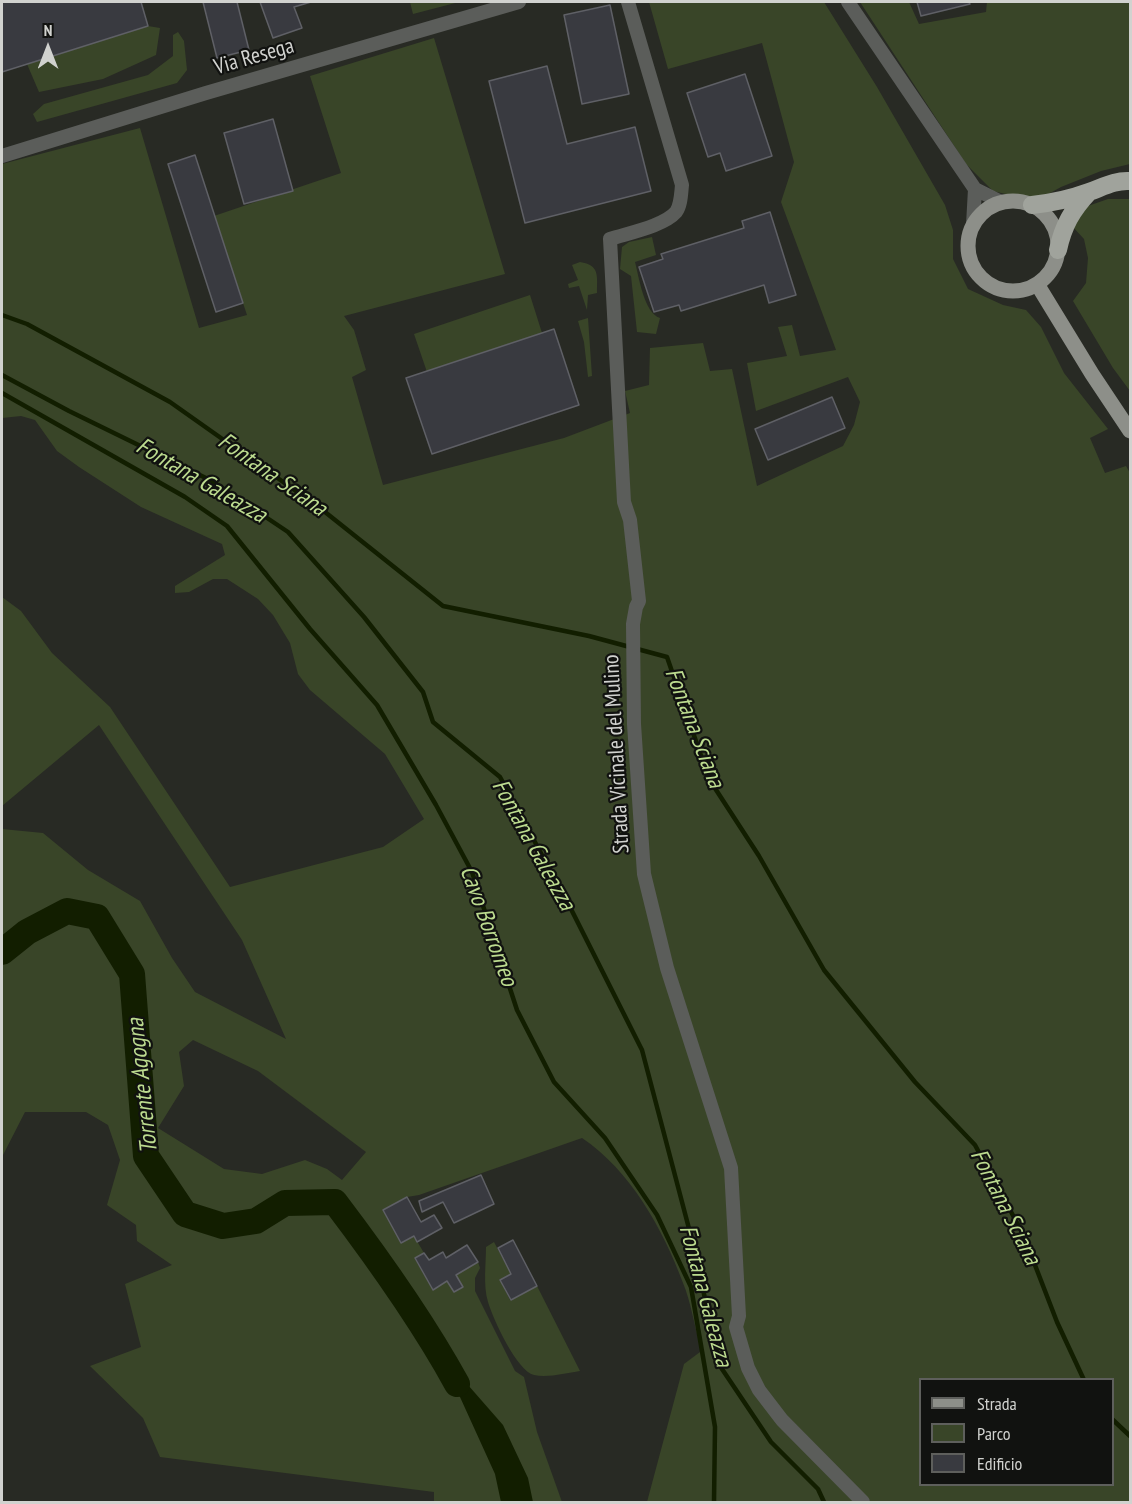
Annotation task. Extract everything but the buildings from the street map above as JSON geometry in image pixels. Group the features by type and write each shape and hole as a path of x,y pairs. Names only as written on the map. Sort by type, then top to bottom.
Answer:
{"highway":[{"path":"1032,205 1052,203 1108,184 1131,181"},
{"path":"1058,250 1063,228 1076,206 1089,192"}],"main road":[{"path":"1001,202 1022,202 1032,205 1052,223 1057,236 1058,250 1054,263 1047,275 1037,284 1023,290 1008,291 994,287 982,279 973,267 968,254 968,239 973,225 980,215 1001,202"},
{"path":"1037,284 1092,374 1131,430"}],"street":[{"name":"Via Resega","path":"2,156 206,93 519,2"},
{"name":"Strada Vicinale del Mulino","path":"628,2 682,185 681,199 676,212 666,221 610,239 624,502 630,520 639,601 633,624 634,724 644,874 667,968 731,1168 739,1316 736,1327 748,1368 759,1390 782,1420 863,1503"},
{"path":"848,2 975,189 1001,202"},
{"path":"973,225 975,189"}],"green space":[{"path":"410,2 459,2 413,14"},
{"path":"649,2 824,2 877,87 945,205 953,230 953,259 968,289 1003,305 1026,310 1041,327 1064,373 1108,429 1090,438 1105,473 1126,466 1130,473 1130,1502 647,1502 684,1364 700,1352 700,1345 686,1290 655,1222 630,1184 599,1151 582,1138 419,1195 407,1197 383,1210 401,1243 414,1236 424,1253 415,1259 433,1290 447,1281 454,1292 463,1287 456,1275 478,1262 480,1268 475,1278 475,1291 515,1371 524,1377 537,1432 562,1502 434,1502 434,1492 160,1457 143,1418 90,1366 141,1347 125,1284 172,1265 137,1241 136,1225 107,1205 120,1160 108,1125 86,1112 25,1112 2,1157 2,829 43,833 88,870 140,901 172,958 195,992 286,1039 242,940 99,725 2,806 2,597 21,611 52,653 110,707 230,887 383,847 424,819 385,754 310,690 298,674 290,643 273,615 258,599 227,579 213,579 189,592 175,593 175,586 225,555 222,544 141,507 79,467 57,451 35,420 21,416 2,418 2,164 140,128 199,328 247,315 214,216 341,173 310,76 434,38 505,274 344,316 354,330 366,370 352,377 383,485 564,438 630,413 625,391 649,385 650,348 703,343 710,371 732,369 757,486 843,446 854,425 860,402 848,377 756,411 747,363 787,356 778,327 792,325 800,356 836,350 781,202 794,162 762,43 668,69","holes":["193,1040 258,1071 366,1152 342,1180 327,1169 305,1160 262,1174 224,1169 158,1128 184,1086 179,1052"]},
{"path":"860,2 909,2 919,24 986,12 987,2 1130,2 1130,164 1101,171 1061,187 1041,198 1018,197 993,191 966,164"},
{"path":"148,26 160,28 156,55 103,79 39,92 27,64"},
{"path":"178,32 184,41 187,70 177,83 37,122 33,114 44,104 148,75 173,56 173,35"},
{"path":"1108,199 1130,199 1130,391 1113,368 1073,301 1086,283 1088,258 1084,239 1071,225 1088,206"},
{"path":"652,237 656,255 635,262 646,302 654,315 660,318 656,334 637,332 631,276 620,269 622,247 629,242"},
{"path":"580,262 591,266 597,277 597,293 588,295 587,310 579,286 569,288 568,284 578,280 572,265"},
{"path":"530,295 542,333 427,372 414,334"},
{"path":"588,318 592,376 588,377 584,342 578,321"},
{"path":"494,1242 511,1274 500,1280 510,1300 537,1286 580,1371 551,1376 534,1375 527,1371 513,1355 495,1320 486,1295 486,1247"}],"shaded area":[{"path":"440,1353 503,1425 528,1478 533,1502 501,1502 495,1474"}],"waterway":[{"name":"Fontana Sciana","path":"2,315 27,324 170,402 320,508 443,606 589,636 667,657 709,779 759,856 824,970 915,1082 975,1145 1023,1234 1057,1322 1083,1378"},
{"name":"Fontana Galeazza","path":"2,375 69,411 212,481 288,532 364,617 423,692 433,722 500,777 572,911 642,1050 692,1240 720,1366 771,1442 818,1489 824,1502"},
{"name":"Cavo Borromeo","path":"2,393 185,497 227,526 310,629 377,705 436,805 472,872 517,1010 554,1082 605,1138 657,1215 691,1287 715,1427 714,1502"},
{"name":"Torrente Agogna","path":"2,952 27,932 67,911 97,917 132,974 146,1156 185,1214 223,1226 256,1221 285,1203 335,1202 399,1291 457,1384"},
{"name":"Fontana Sciana","path":"1114,1421 1130,1436"}]}
